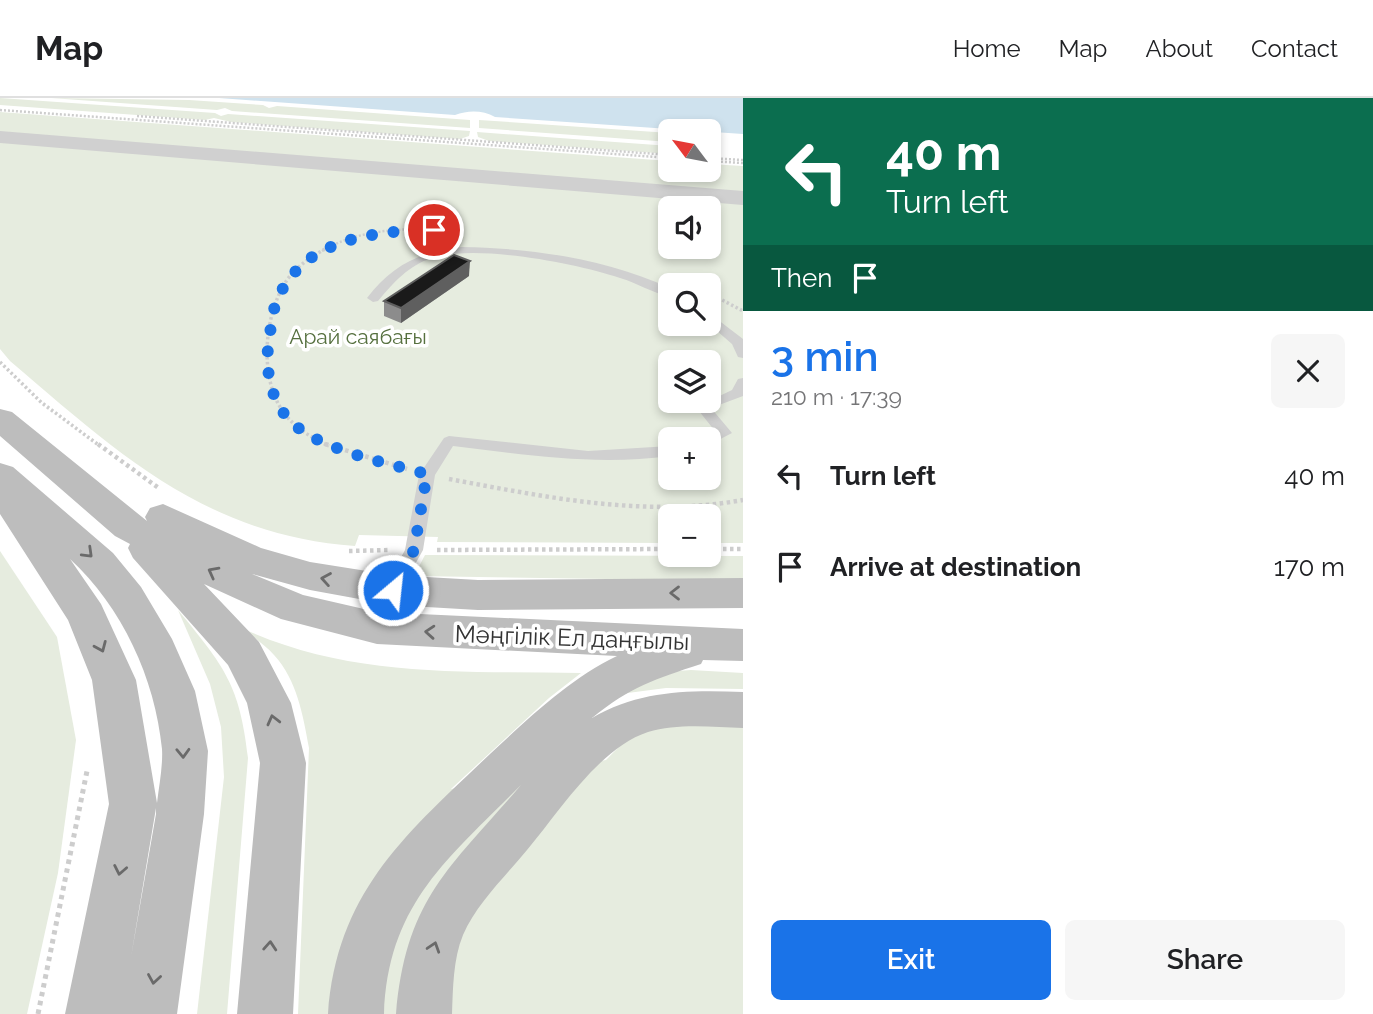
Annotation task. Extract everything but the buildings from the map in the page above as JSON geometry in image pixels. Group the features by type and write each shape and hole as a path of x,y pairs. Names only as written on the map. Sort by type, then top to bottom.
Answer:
{"main road":[{"name":"Мәңгілік Ел даңғылы","path":"5,423 128,527 233,582 295,608 376,628 731,644"},
{"path":"5,423 125,499 249,559 310,576 393,590 478,595 743,593"},
{"path":"0,475 83,548 120,589 151,639 173,691 185,751 180,814 149,1014"},
{"path":"0,486 87,615 114,680 133,804 93,1014"},
{"path":"128,527 244,654 269,703 283,764 265,1014"},
{"path":"356,1014 363,957 382,911 409,869 438,833 550,726 585,697 619,676 654,660 731,644"},
{"path":"424,1014 427,967 442,921 467,883 568,767 597,740 623,722 655,712 693,708 743,710"}],"street":[{"path":"0,137 743,198"}],"lane":[{"path":"373,298 390,277 410,263 436,253 459,251 557,260 603,269 658,287"},
{"path":"721,327 738,342 743,354"},
{"path":"719,427 702,406 738,393 743,382"},
{"path":"393,590 414,550 427,474 449,441 558,453 635,457 658,454"}],"path":[{"path":"0,108 658,155"},
{"path":"721,160 743,162"},
{"path":"471,230 411,230 365,234 321,252 298,268 275,304 267,355 273,391 286,416 314,438 350,453 427,474 537,495 627,506 692,508 743,500"},
{"path":"721,299 743,311"},
{"path":"0,362 42,403 164,492"},
{"path":"721,549 743,549"},
{"path":"348,551 658,550"},
{"path":"38,1014 87,774 86,762"}],"green space":[{"path":"0,98 215,113 221,116 228,114 470,131 469,136 460,139 231,122 214,118 205,120 0,105"},
{"path":"51,98 189,100 263,105 269,108 277,106 470,120 470,128 232,111 225,108 217,110"},
{"name":"Арай саябағы","path":"0,112 658,160 658,182 721,182 721,165 743,166 743,543 721,543 721,504 658,504 658,543 437,542 438,537 359,535 355,546 302,539 253,525 208,507 167,484 88,427 10,361 0,349"},
{"path":"479,120 658,132 658,141 479,128"},
{"path":"477,132 658,145 658,153 489,141 478,137"},
{"path":"0,551 57,637 76,740 58,873 27,1014 0,1014"},
{"path":"425,555 658,556 658,567 721,567 721,556 743,556 743,581 414,576"},
{"path":"178,610 207,646 227,678 245,733 248,758 227,1014 197,1014 224,777 221,727 210,684"},
{"path":"244,629 284,645 367,664 452,671 581,673 549,698 451,789 606,760 626,741 653,730 683,725 743,727 743,1014 298,1014 309,748 301,711 288,675 274,655"},
{"path":"691,670 743,673 743,689 666,688 620,694 652,673"}],"water":[{"path":"219,98 743,98 743,134 721,132 721,119 658,119 658,128 495,117 475,112 455,115"}],"route":[{"path":"393,590 414,550 427,474 350,453 314,438 286,416 273,391 267,355 275,304 298,268 321,252 365,234 434,230"}]}
